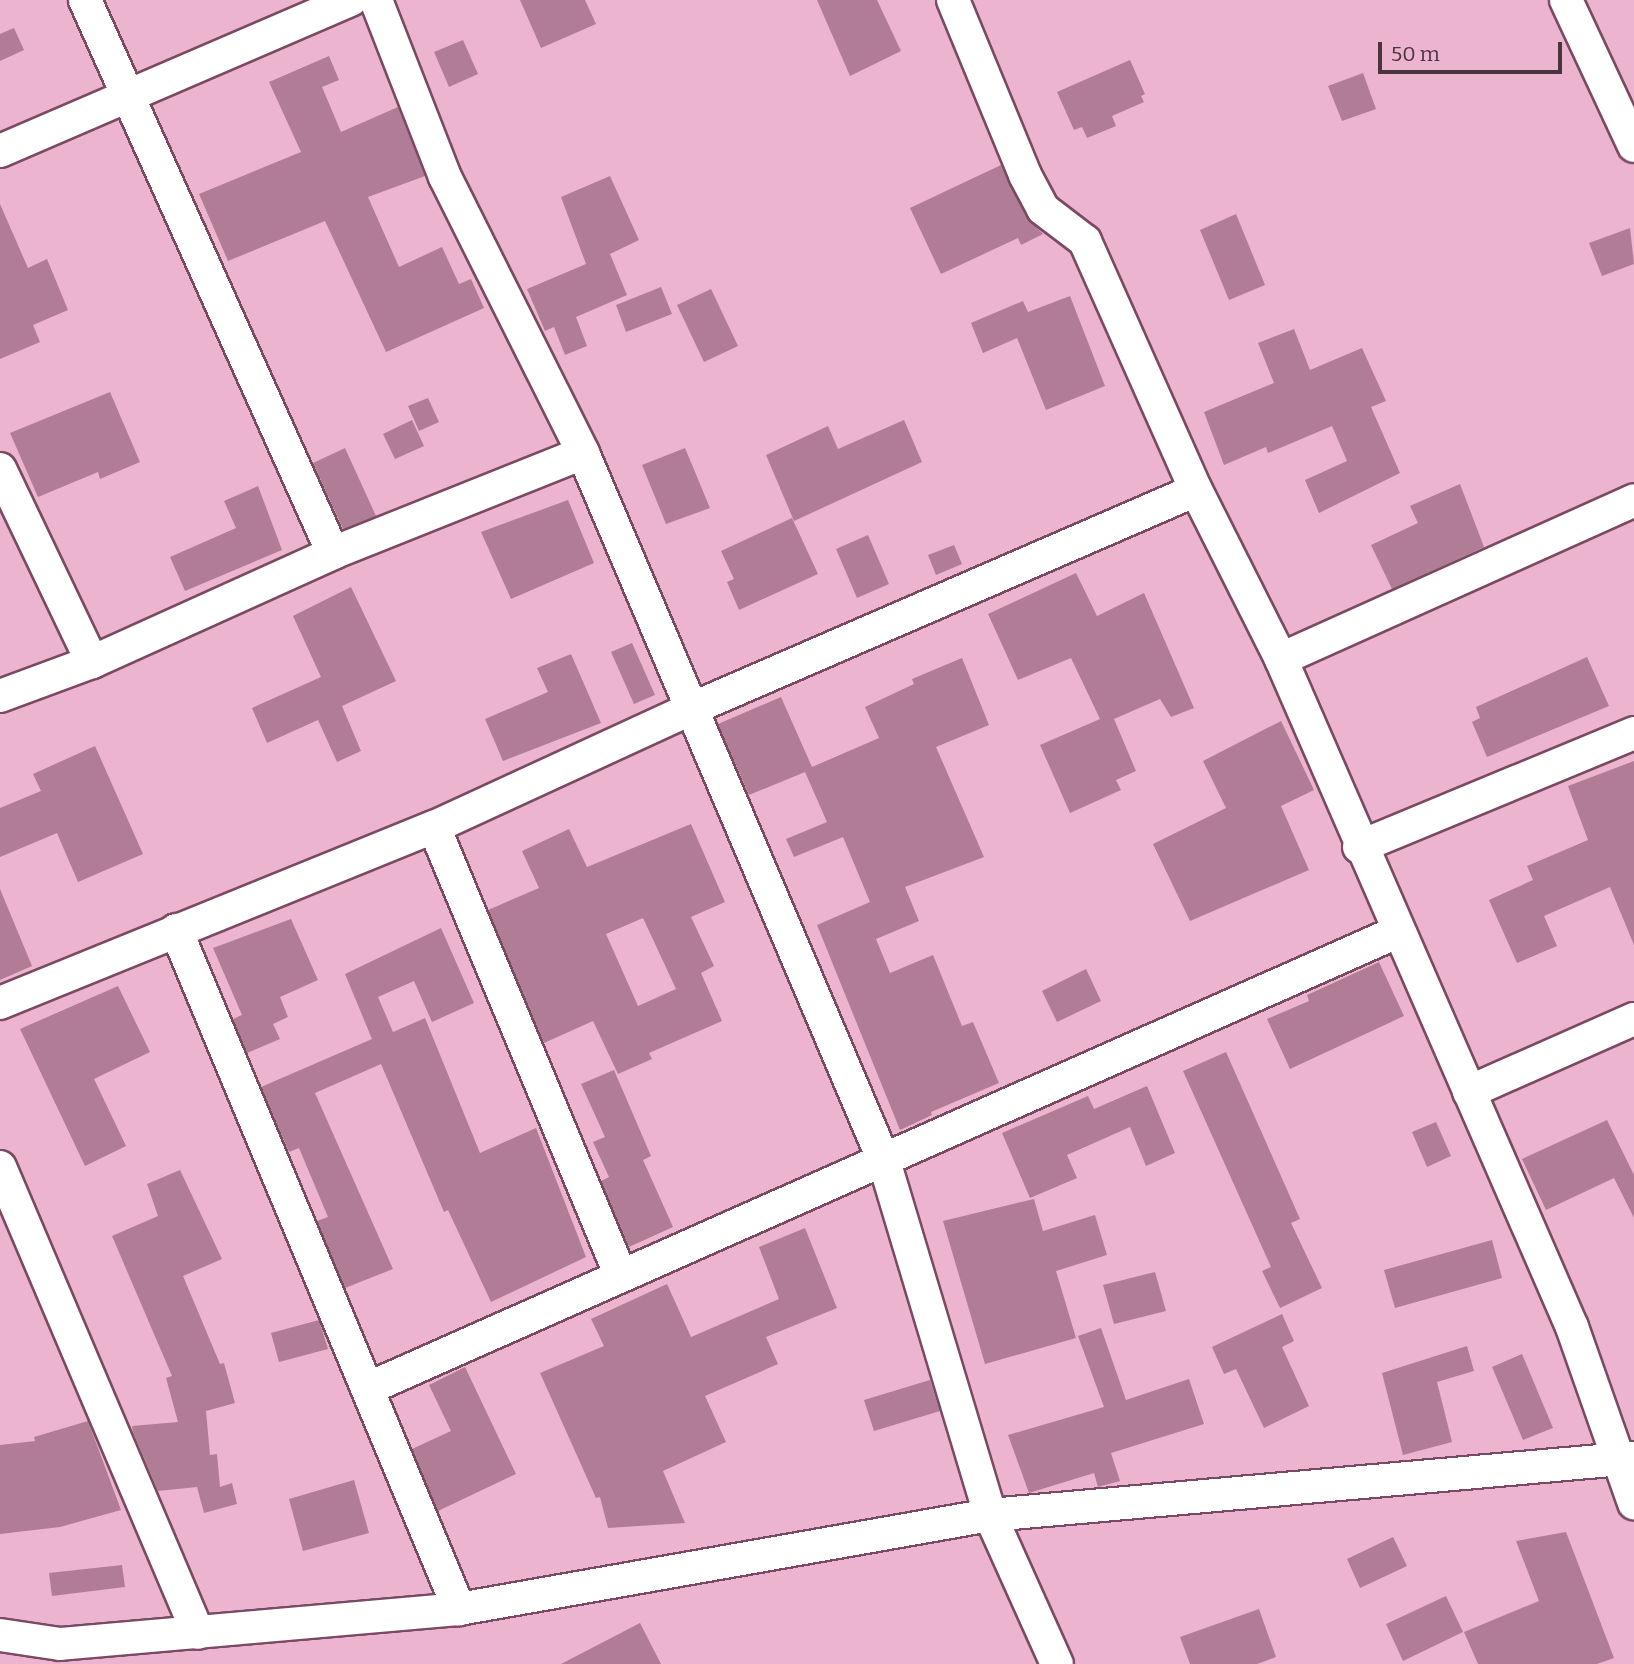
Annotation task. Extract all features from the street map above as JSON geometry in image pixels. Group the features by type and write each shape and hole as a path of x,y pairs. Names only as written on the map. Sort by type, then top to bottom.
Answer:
{"street":[{"path":"85,0 125,96 332,553"},
{"path":"0,151 351,0"},
{"path":"376,0 444,177 583,453 884,1161 990,1515 1057,1664"},
{"path":"953,0 1025,175 1043,209 1086,241 1196,490 1281,659 1359,847 1572,1327 1626,1459 1634,1503"},
{"path":"1566,0 1634,146"},
{"path":"0,696 92,662 332,553 583,453"},
{"path":"0,468 92,662"},
{"path":"0,1003 434,827 691,709 1196,490"},
{"path":"1281,659 1634,499"},
{"path":"1359,847 1634,733"},
{"path":"434,827 621,1276"},
{"path":"176,930 459,1609"},
{"path":"369,1388 1398,932"},
{"path":"1469,1091 1634,1019"},
{"path":"0,1167 198,1633"},
{"path":"0,1635 60,1644 459,1609 990,1515 1626,1459"}],"building":[{"path":"520,0 585,0 596,24 541,48"},
{"path":"817,0 877,0 901,51 850,76"},
{"path":"14,28 24,50 0,61 0,34"},
{"path":"463,40 478,74 449,87 434,52"},
{"path":"329,56 339,80 322,87 341,132 398,107 425,176 368,197 399,267 442,247 459,284 471,279 484,308 386,352 325,221 228,261 199,194 301,152 269,82"},
{"path":"1130,60 1145,94 1141,96 1144,102 1112,116 1116,126 1087,138 1082,127 1074,130 1057,92"},
{"path":"1363,73 1376,109 1342,121 1328,86"},
{"path":"1001,165 1027,218 1043,234 1021,245 1018,238 941,274 910,208"},
{"path":"610,176 639,240 610,254 627,295 576,317 587,346 565,355 554,327 545,331 527,289 586,264 561,197"},
{"path":"0,204 28,268 47,259 68,310 33,325 40,342 0,359"},
{"path":"1236,214 1265,285 1229,300 1200,230"},
{"path":"1630,228 1634,264 1602,276 1589,243"},
{"path":"661,287 672,314 626,332 616,305"},
{"path":"711,289 738,346 704,362 677,305"},
{"path":"1070,296 1105,386 1046,410 1017,338 983,353 971,323 1023,301 1028,312"},
{"path":"1294,329 1310,370 1362,348 1386,401 1371,407 1400,473 1319,513 1305,480 1347,461 1332,426 1268,453 1266,447 1224,465 1204,412 1274,383 1258,343"},
{"path":"110,392 140,462 100,479 98,472 38,497 10,433"},
{"path":"428,398 439,422 419,431 408,406"},
{"path":"412,420 424,446 395,459 383,434"},
{"path":"904,420 922,462 794,521 766,455 828,426 838,449"},
{"path":"345,448 376,516 343,529 313,463"},
{"path":"685,448 710,508 666,524 642,465"},
{"path":"1460,484 1484,547 1392,589 1371,545 1418,523 1410,506"},
{"path":"258,486 282,550 185,591 170,557 236,528 224,501"},
{"path":"568,500 594,563 511,599 481,532"},
{"path":"792,518 818,574 739,610 727,582 734,579 721,551"},
{"path":"868,535 889,584 857,598 836,549"},
{"path":"954,545 962,564 936,575 928,555"},
{"path":"1076,573 1097,616 1144,593 1194,708 1171,717 1160,699 1114,719 1136,771 1116,780 1121,790 1070,813 1040,745 1100,719 1071,658 1018,680 988,614"},
{"path":"351,587 396,681 342,706 361,751 337,762 318,720 267,743 252,708 321,677 293,616"},
{"path":"632,643 655,695 634,704 611,652"},
{"path":"571,654 601,723 503,761 485,719 548,692 537,668"},
{"path":"1587,657 1609,706 1487,757 1472,722 1480,718 1476,707"},
{"path":"962,658 989,725 936,747 984,857 905,887 919,921 876,939 890,973 933,955 962,1026 973,1022 999,1083 931,1112 932,1115 900,1130 817,925 870,902 843,837 794,857 786,839 827,822 805,772 749,795 718,724 781,697 812,767 879,738 865,707 914,684 912,679"},
{"path":"1281,721 1314,790 1281,806 1309,870 1190,921 1153,844 1226,808 1203,761"},
{"path":"95,746 143,854 78,882 57,833 0,857 0,808 41,791 33,774"},
{"path":"1634,761 1634,945 1610,887 1544,916 1557,946 1517,963 1489,900 1533,880 1527,866 1588,840 1568,786"},
{"path":"691,824 725,902 691,917 714,966 701,973 722,1021 649,1053 652,1059 618,1074 593,1021 544,1043 488,910 539,888 522,851 569,829 587,867","holes":["643,918 676,989 638,1006 606,934"]},
{"path":"0,889 32,966 0,980"},
{"path":"291,919 318,980 280,997 288,1017 273,1024 280,1039 247,1053 233,1019 242,1015 213,948"},
{"path":"441,928 474,1003 432,1022 414,981 378,997 393,1032 425,1018 480,1153 536,1128 586,1257 491,1302 448,1210 444,1212 381,1064 315,1093 393,1269 345,1288 317,1221 328,1217 299,1148 289,1152 261,1087 372,1039 345,974"},
{"path":"1379,962 1404,1016 1290,1069 1267,1019 1309,1001 1307,995"},
{"path":"1086,969 1101,1001 1057,1022 1042,991"},
{"path":"118,986 150,1052 94,1079 126,1146 85,1166 20,1029"},
{"path":"1226,1052 1300,1219 1291,1223 1322,1288 1280,1308 1262,1271 1271,1267 1183,1071"},
{"path":"614,1070 651,1156 643,1160 673,1227 629,1247 601,1181 609,1177 593,1142 605,1137 581,1084"},
{"path":"1147,1086 1175,1153 1146,1166 1130,1127 1067,1155 1077,1178 1030,1198 1002,1133 1088,1096 1094,1109"},
{"path":"1607,1120 1634,1175 1634,1218 1614,1178 1546,1210 1522,1159"},
{"path":"1436,1122 1451,1156 1427,1167 1412,1132"},
{"path":"180,1170 222,1259 183,1276 220,1364 224,1363 235,1403 206,1411 210,1455 217,1454 220,1487 232,1483 237,1504 204,1513 197,1487 158,1491 133,1432 132,1426 178,1422 166,1378 172,1376 112,1236 158,1216 147,1184"},
{"path":"1034,1199 1043,1231 1095,1215 1107,1255 1056,1271 1076,1338 985,1364 943,1221"},
{"path":"805,1228 837,1308 766,1337 778,1364 705,1396 726,1442 663,1471 685,1523 608,1528 600,1497 596,1498 540,1373 604,1346 591,1319 667,1284 691,1337 779,1299 759,1247"},
{"path":"1492,1240 1502,1278 1395,1308 1384,1270"},
{"path":"1155,1272 1166,1311 1114,1324 1103,1285"},
{"path":"1282,1314 1294,1341 1282,1347 1309,1406 1264,1428 1236,1369 1224,1374 1212,1347"},
{"path":"319,1320 328,1349 279,1362 271,1333"},
{"path":"1101,1328 1126,1400 1189,1379 1204,1424 1111,1453 1120,1481 1098,1487 1094,1473 1029,1493 1008,1435 1104,1407 1078,1336"},
{"path":"1467,1346 1474,1371 1437,1382 1452,1442 1403,1455 1382,1373"},
{"path":"1522,1354 1553,1428 1523,1440 1492,1367"},
{"path":"465,1367 516,1474 438,1511 412,1449 451,1431 429,1385"},
{"path":"930,1380 940,1411 874,1431 864,1400"},
{"path":"88,1421 121,1510 60,1527 0,1534 0,1445 35,1441 34,1437"},
{"path":"354,1480 369,1533 303,1551 289,1499"},
{"path":"1566,1532 1614,1658 1597,1664 1478,1664 1464,1632 1539,1601 1516,1541"},
{"path":"1393,1537 1407,1566 1360,1588 1347,1559"},
{"path":"122,1565 125,1587 52,1596 49,1573"},
{"path":"1446,1596 1463,1632 1403,1661 1386,1624"},
{"path":"1259,1609 1276,1657 1257,1664 1190,1664 1180,1637"},
{"path":"640,1623 661,1664 561,1664"}]}
